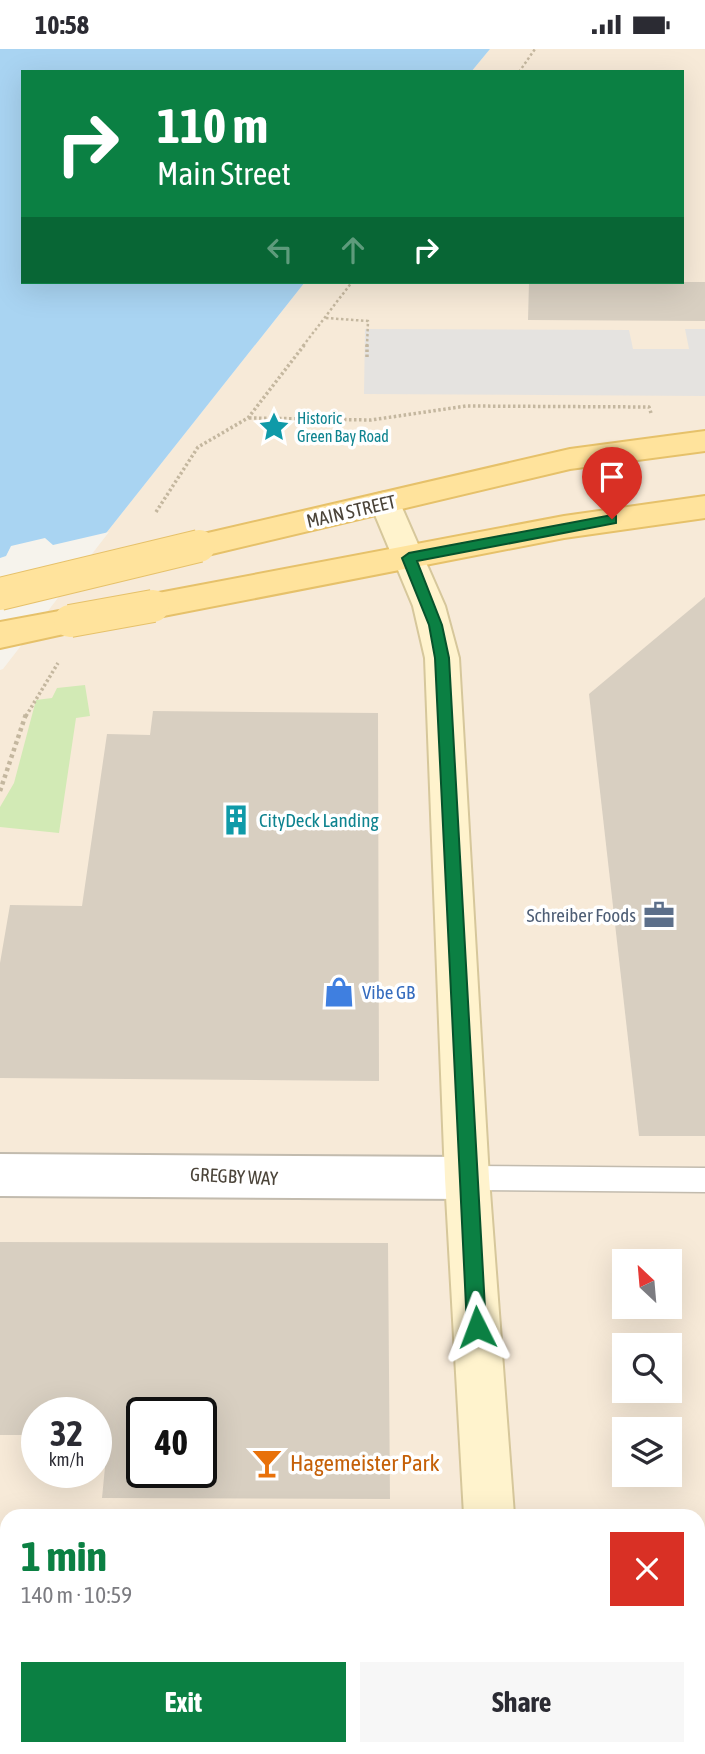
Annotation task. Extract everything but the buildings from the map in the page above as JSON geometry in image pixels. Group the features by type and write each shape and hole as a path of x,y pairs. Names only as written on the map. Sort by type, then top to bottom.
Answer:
{"main road":[{"name":"MAIN STREET","path":"0,594 570,459 705,441"},
{"path":"0,635 564,527 705,507"}],"street":[{"path":"385,503 436,625 442,658 467,1178 489,1509"},
{"name":"GREGBY WAY","path":"0,1175 166,1173 298,1179 467,1178"}],"lane":[{"path":"467,1178 705,1180"}],"path":[{"path":"520,70 535,49"},
{"path":"325,318 368,321 367,357"},
{"path":"248,418 380,419 466,406 649,407 663,445"}],"shaded area":[{"path":"490,49 705,49 705,1509 0,1509 0,667 303,284 684,284 684,70 473,70"},
{"path":"365,329 629,330 633,349 689,349 685,329 705,329 705,396 364,394"}],"green space":[{"path":"85,685 90,716 76,718 59,833 0,827 0,807 14,783 36,700 52,698 57,688"}],"water":[{"path":"0,49 490,49 473,70 21,70 21,284 303,284 0,667"}],"pier":[{"path":"109,532 0,670 0,558 6,556 11,546 45,538 53,545"}],"place":[{"name":"Historic Green Bay Road","path":"274,427"},
{"name":"CityDeck Landing","path":"236,820"},
{"name":"Schreiber Foods","path":"659,915"},
{"name":"Vibe GB","path":"339,992"},
{"name":"Hagemeister Park","path":"267,1463"}],"route":[{"path":"477,1327 467,1178 442,658 436,625 409,558 612,519"}]}
